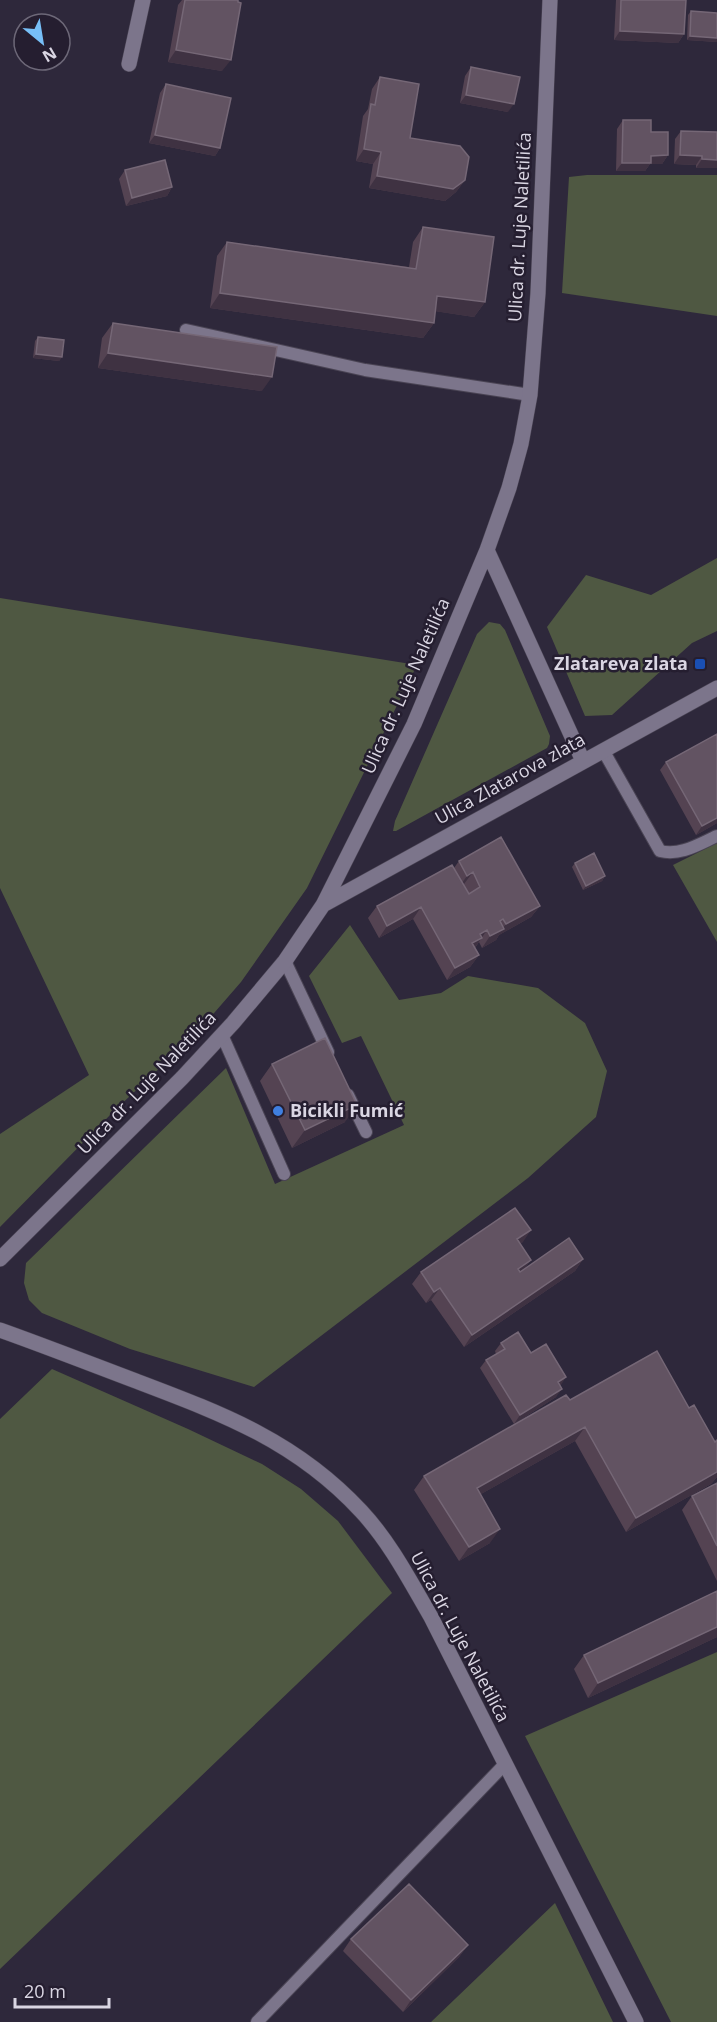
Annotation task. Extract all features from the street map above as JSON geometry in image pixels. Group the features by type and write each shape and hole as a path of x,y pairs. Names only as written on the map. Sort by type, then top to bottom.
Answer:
{"street":[{"path":"129,64 143,0"},
{"name":"Ulica dr. Luje Naletilića","path":"0,1259 182,1078 222,1035 285,960 323,905 414,724 487,550 509,488 521,444 530,395 538,293 550,0"},
{"path":"487,550 583,761"},
{"name":"Ulica Zlatarova zlata","path":"323,905 717,688"},
{"name":"Ulica dr. Luje Naletilića","path":"0,1330 230,1418 282,1445 320,1473 362,1512 400,1566 431,1617 636,2022"}],"lane":[{"path":"186,330 365,370 530,395"},
{"path":"603,750 660,851 684,851 717,836"},
{"path":"285,960 366,1132"},
{"path":"222,1035 284,1174"},
{"path":"257,2022 505,1764"}],"green space":[{"path":"717,175 717,316 562,293 569,177"},
{"path":"717,558 717,631 692,643 612,715 585,716 547,627 586,575 651,595"},
{"path":"0,598 417,665 307,888 241,982 195,1035 114,1111 0,1227 0,1134 89,1075 0,888"},
{"path":"489,622 500,624 505,630 550,736 549,744 547,748 393,831 395,821 477,634"},
{"path":"717,843 717,942 673,865"},
{"path":"350,925 399,1000 441,993 468,976 538,988 585,1023 607,1071 596,1117 528,1178 254,1387 130,1349 42,1313 29,1300 24,1283 26,1263 226,1068 275,1184 404,1125 361,1036 342,1043 309,976"},
{"path":"52,1369 262,1464 301,1489 338,1521 392,1593 0,1969 0,1419"},
{"path":"717,1652 717,2022 671,2022 525,1736"},
{"path":"555,1903 613,2022 431,2022"}],"building":[{"path":"185,0 238,0 241,3 231,60 176,50"},
{"path":"621,0 686,0 684,34 620,31"},
{"path":"691,11 717,13 717,38 690,36"},
{"path":"471,67 520,77 514,104 466,95"},
{"path":"380,77 419,84 410,138 460,146 469,157 465,180 453,189 377,176 381,152 364,149 371,104 375,105"},
{"path":"166,84 231,98 220,148 155,135"},
{"path":"623,120 651,120 651,132 668,132 668,155 651,156 651,163 622,163"},
{"path":"681,131 717,132 717,160 702,159 702,156 680,155"},
{"path":"165,160 172,187 132,198 125,170"},
{"path":"423,227 494,237 485,302 437,296 434,323 220,293 227,242 416,269"},
{"path":"113,323 277,347 272,377 108,353"},
{"path":"38,337 64,340 62,357 36,354"},
{"path":"717,734 717,818 702,826 666,762"},
{"path":"501,837 540,906 506,924 503,919 500,921 504,929 490,936 487,930 480,934 482,938 472,943 479,955 455,968 421,907 387,926 377,906 452,865 469,894 480,887 473,872 467,876 459,861"},
{"path":"594,853 605,876 586,886 575,863"},
{"path":"325,1038 357,1105 305,1130 272,1064"},
{"path":"515,1208 531,1230 517,1239 531,1260 518,1269 520,1272 569,1238 583,1259 472,1335 440,1288 434,1292 421,1272"},
{"path":"518,1332 531,1353 546,1344 566,1377 558,1382 562,1389 520,1415 486,1360 505,1349 501,1343"},
{"path":"657,1351 689,1408 694,1405 715,1442 717,1440 717,1472 636,1518 585,1427 477,1488 500,1529 469,1547 424,1476 566,1395 570,1400"},
{"path":"717,1483 717,1546 692,1496"},
{"path":"717,1591 717,1627 598,1683 584,1655"},
{"path":"409,1884 468,1945 411,2000 351,1939"}],"place":[{"name":"Zlatareva zlata","path":"700,664"},
{"name":"Bicikli Fumić","path":"278,1111"}]}
